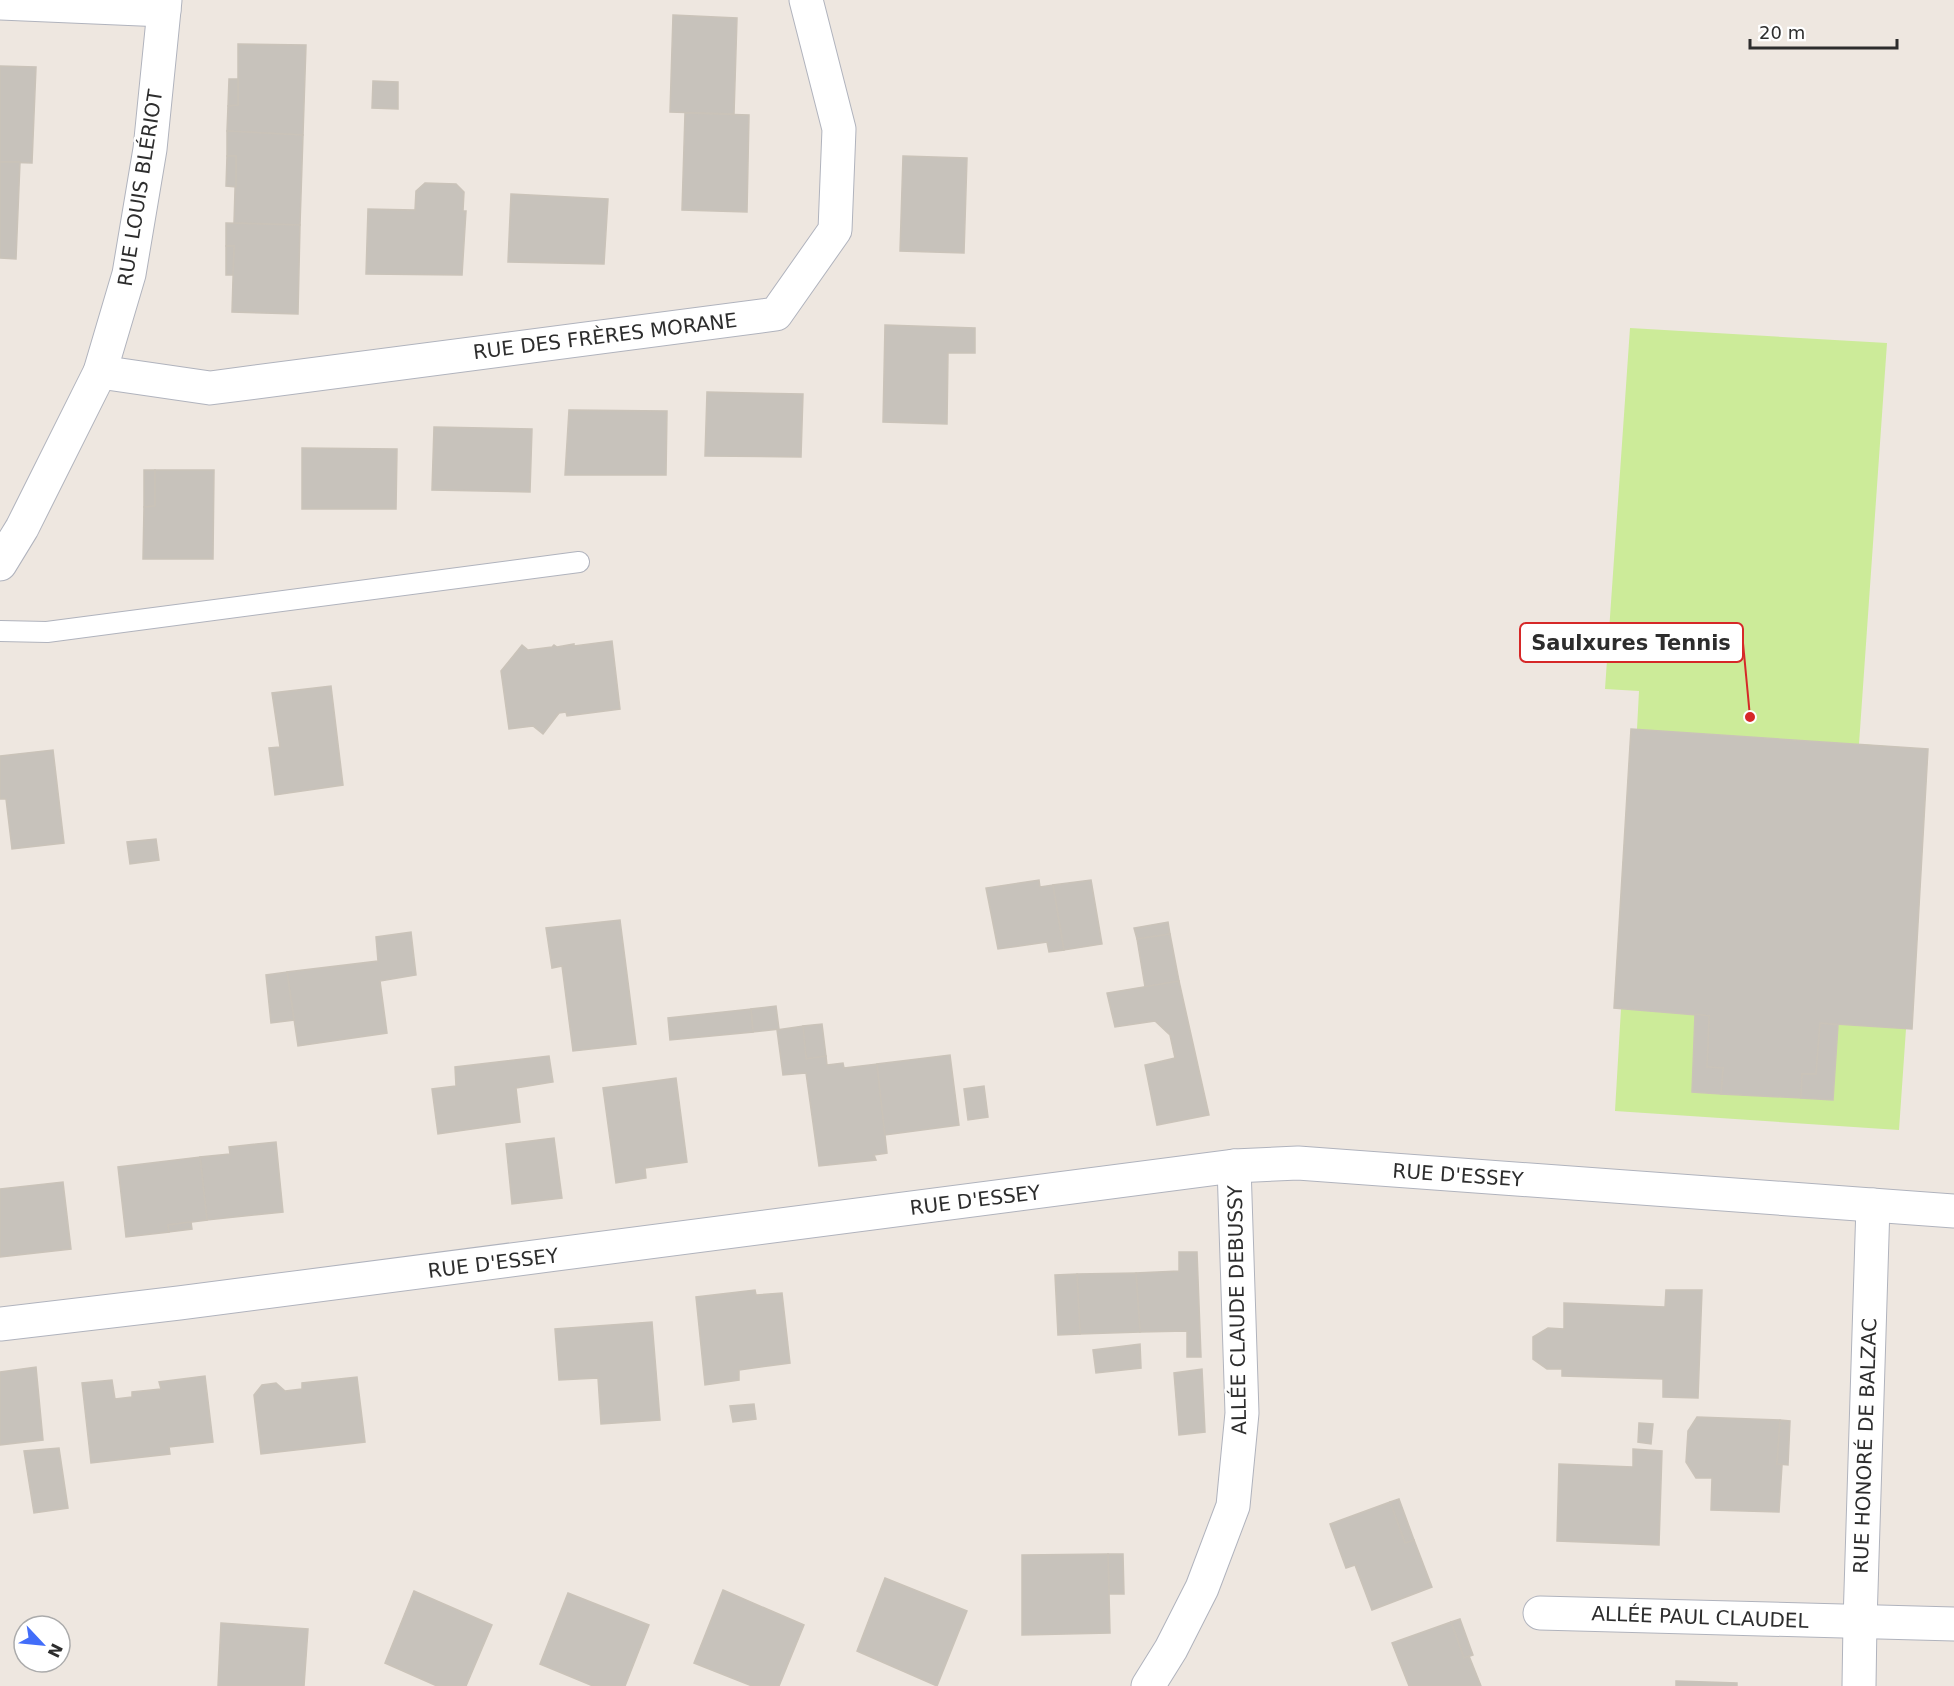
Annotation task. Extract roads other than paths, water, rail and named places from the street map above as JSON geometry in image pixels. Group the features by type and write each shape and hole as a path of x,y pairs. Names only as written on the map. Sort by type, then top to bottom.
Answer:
{"street":[{"name":"RUE DES FRÈRES MORANE","path":"100,372 210,388 776,314 835,230 838,129 806,0"},
{"path":"0,3 164,5"},
{"name":"RUE LOUIS BLÉRIOT","path":"0,564 22,528 100,372 129,274 150,149 164,5"},
{"name":"RUE D'ESSEY","path":"0,1324 191,1302 1234,1166 1298,1163 1954,1211"},
{"name":"ALLÉE CLAUDE DEBUSSY","path":"1148,1686 1171,1649 1203,1588 1233,1506 1242,1413 1234,1166"},
{"name":"RUE HONORÉ DE BALZAC","path":"1859,1686 1873,1205"},
{"name":"ALLÉE PAUL CLAUDEL","path":"1540,1612 1954,1624"}],"lane":[{"path":"0,631 47,632 579,562"}],"place":[{"name":"Saulxures Tennis","path":"1750,717"}]}
